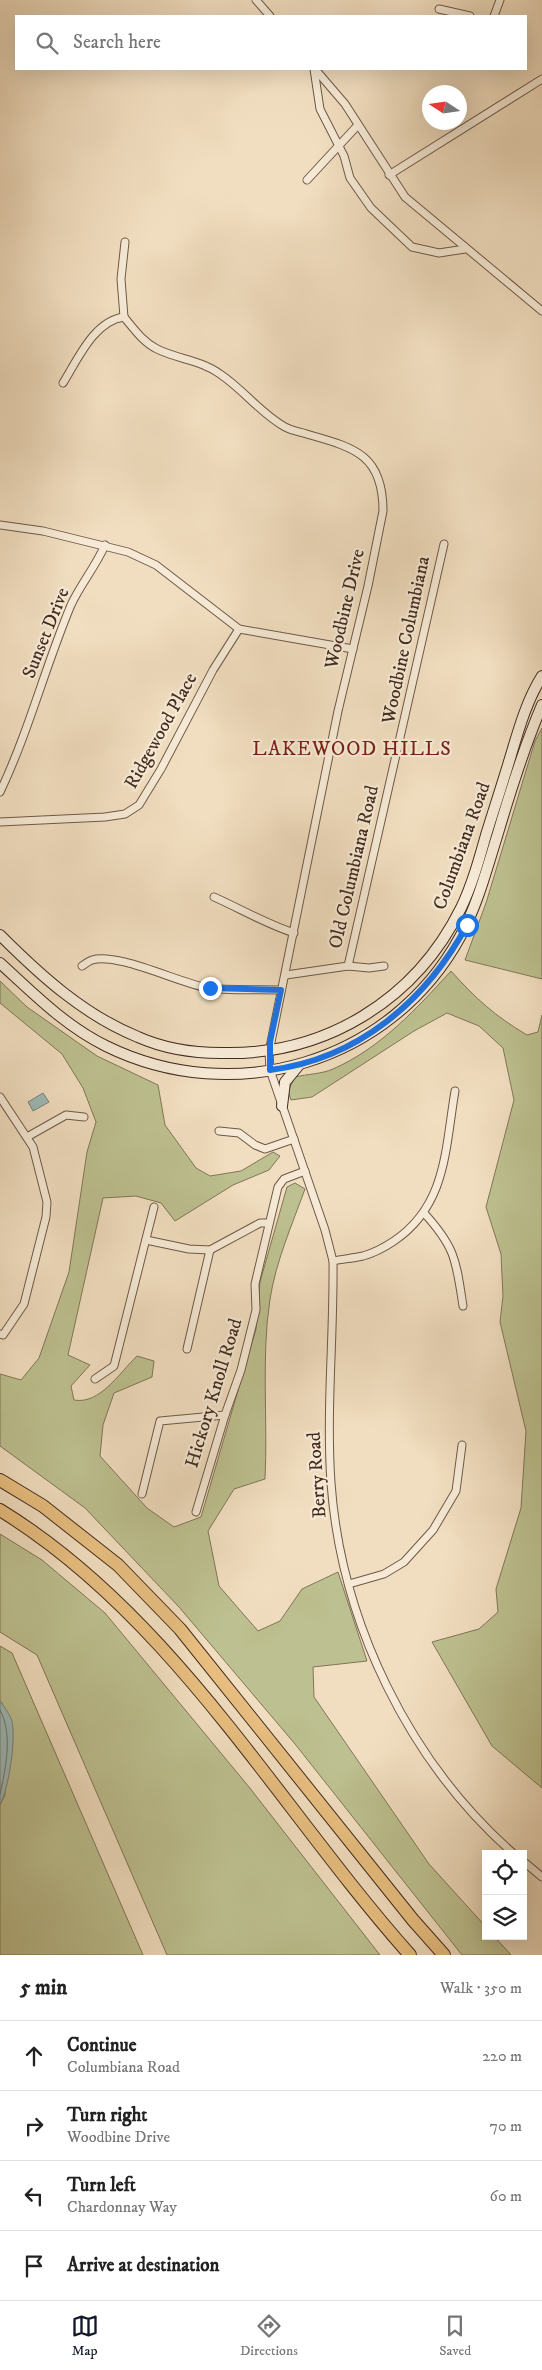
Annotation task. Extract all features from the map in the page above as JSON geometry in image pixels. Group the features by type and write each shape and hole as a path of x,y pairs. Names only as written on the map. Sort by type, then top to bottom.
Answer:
{"highway":[{"path":"0,1480 43,1506 118,1565 180,1629 406,1912 444,1955"},
{"path":"0,1510 87,1575 158,1642 349,1883 410,1955"}],"main road":[{"name":"Columbiana Road","path":"0,935 37,972 88,1012 138,1038 173,1049 198,1053 246,1054 269,1052 301,1045 331,1033 368,1013 389,997 418,970 436,949 457,916 470,888 523,716 542,676"},
{"name":"Columbiana Road","path":"0,963 45,1005 74,1027 106,1046 148,1063 198,1072 241,1074 300,1065 333,1053 364,1037 389,1020 410,1002 430,982 452,951 467,925 480,892 516,772 542,705"},
{"path":"470,888 480,892"},
{"path":"282,1106 285,1082 300,1065"}],"street":[{"path":"256,0 269,15"},
{"path":"494,15 500,0"},
{"path":"439,9 466,15"},
{"path":"314,70 320,109 344,156 350,178 359,194 412,247 439,253 465,249"},
{"path":"315,70 345,104 389,175 405,197 465,249 542,310"},
{"path":"389,175 542,79"},
{"path":"307,180 358,125"},
{"path":"63,383 96,332 112,319 124,317 121,279 125,242"},
{"name":"Woodbine Drive","path":"124,317 141,338 156,349 200,363 221,374 265,415 287,428 349,446 362,454 378,475 383,497 383,511 368,586 309,848 286,975 281,990 269,1052"},
{"path":"0,525 43,531 128,552 156,565 239,629 353,649"},
{"name":"Woodbine Columbiana","path":"393,773 444,544"},
{"name":"Sunset Drive","path":"0,792 28,726 72,604 96,566 105,546"},
{"name":"Ridgewood Place","path":"0,822 105,817 125,814 139,805 161,769 213,670 239,629"},
{"name":"Old Columbiana Road","path":"286,975 348,966 393,773"},
{"path":"214,897 244,910 268,924 294,934"},
{"path":"82,966 91,960 103,959 128,963 190,984 210,988 281,990"},
{"path":"348,966 370,968 384,966"},
{"name":"Berry Road","path":"269,1052 270,1070 326,1230 333,1260 330,1464 337,1531 349,1584 359,1617 381,1671 417,1738 458,1795 510,1850"},
{"path":"333,1260 364,1256 383,1248 404,1234 424,1213 436,1192 440,1177 455,1091"},
{"path":"0,1097 33,1147 47,1202 46,1216 24,1304 3,1335 0,1334"},
{"path":"27,1137 66,1115 84,1117"},
{"path":"219,1131 239,1133 256,1145 265,1148 294,1139"},
{"name":"Hickory Knoll Road","path":"196,1512 224,1415 241,1370 256,1310 255,1284 280,1183 288,1177 305,1171"},
{"path":"95,1379 114,1366 154,1207"},
{"path":"424,1213 442,1233 455,1256 463,1306"},
{"path":"146,1240 189,1250 210,1250 260,1224 269,1223"},
{"path":"187,1350 210,1250"},
{"path":"142,1494 160,1421 224,1415"},
{"path":"349,1584 384,1574 404,1562 433,1530 456,1491 462,1445"},
{"path":"527,1865 542,1876"}],"green space":[{"path":"542,728 542,979 465,960 486,903 535,741"},
{"path":"451,971 486,1006 527,1035 538,1032 542,1015 542,1788 492,1746 432,1642 479,1629 498,1612 496,1589 521,1508 526,1431 500,1322 503,1296 501,1254 486,1207 514,1100 503,1048 479,1026 447,1013 414,1031 312,1097 291,1100 288,1091 295,1077 329,1071 367,1050 382,1039 411,1013"},
{"path":"0,981 27,1007 97,1056 158,1085 165,1125 196,1168 210,1176 241,1171 273,1152 280,1156 269,1170 233,1185 175,1221 161,1203 136,1196 103,1198 68,1355 90,1365 71,1386 74,1400 83,1400 101,1392 137,1356 154,1361 152,1377 114,1393 103,1425 100,1456 147,1508 174,1527 201,1517 256,1329 260,1282 287,1187 295,1183 305,1189 280,1257 270,1299 265,1366 265,1479 234,1489 208,1531 219,1586 258,1631 280,1621 302,1589 338,1572 367,1661 313,1667 314,1697 429,1864 482,1923 482,1940 498,1940 511,1955 462,1955 295,1744 179,1607 85,1508 0,1446 0,1374 21,1380 39,1358 69,1272 87,1152 96,1122 83,1088 62,1054 0,1003"},
{"path":"0,1534 42,1560 105,1613 249,1787 380,1955 167,1955 37,1655 0,1632"},
{"path":"0,1646 12,1653 143,1955 0,1955 0,1805 5,1795 2,1703 0,1701"}],"water":[{"path":"43,1093 49,1102 33,1111 28,1102"},
{"path":"0,1701 12,1721 13,1740 9,1776 0,1805"}],"district":[{"name":"LAKEWOOD HILLS","path":"352,749"}],"route":[{"path":"210,988 281,990 270,1042 270,1070 300,1065 348,1046 380,1028 400,1012 421,992 441,968 467,925"}]}
